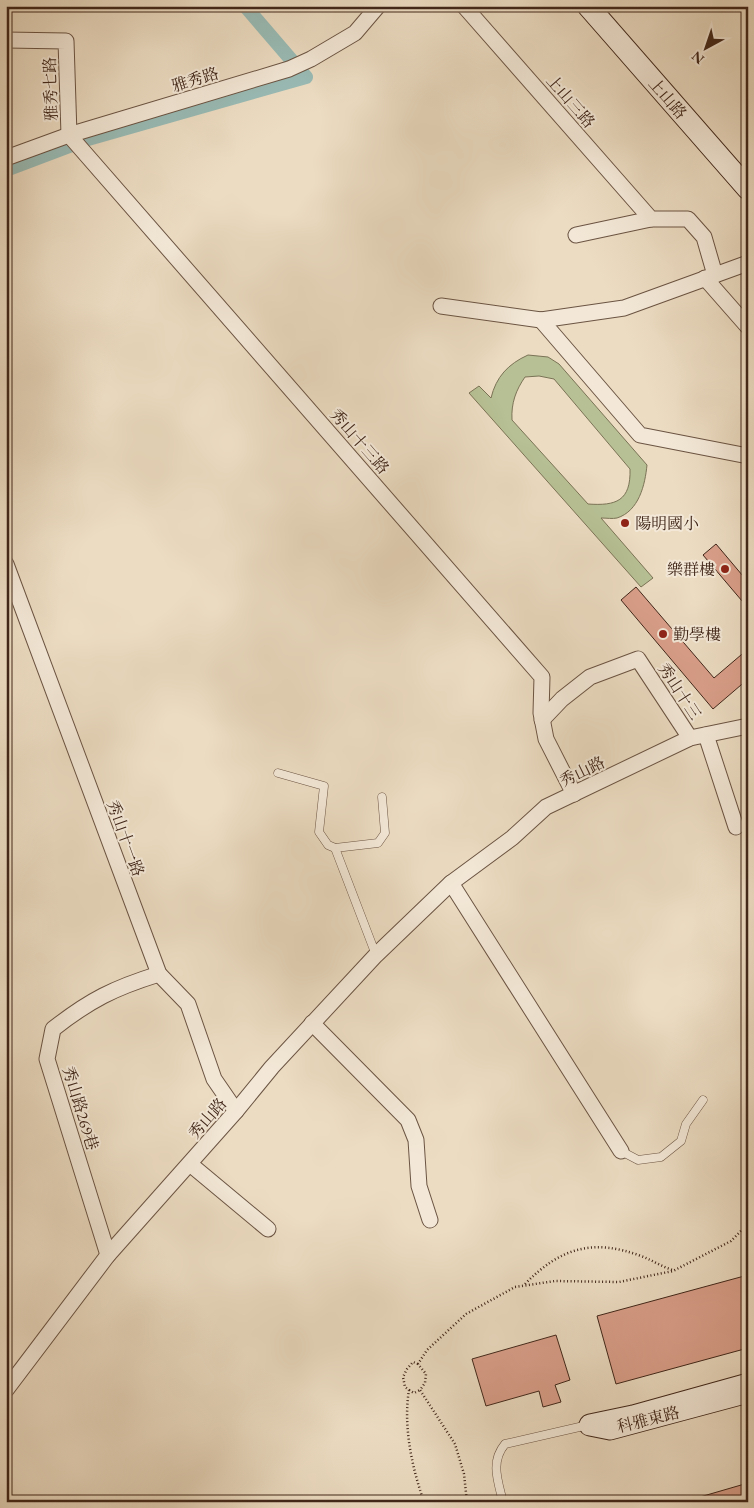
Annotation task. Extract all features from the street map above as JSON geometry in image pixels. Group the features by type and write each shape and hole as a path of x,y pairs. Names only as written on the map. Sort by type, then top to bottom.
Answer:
{"street":[{"name":"雅秀路","path":"6,158 69,135 289,69 311,60 355,33 378,6"},
{"name":"上山三路","path":"464,6 651,219"},
{"name":"上山路","path":"588,6 747,188"},
{"name":"雅秀七路","path":"6,40 66,41 69,135"},
{"name":"秀山十三路","path":"69,135 542,677 542,720 546,739 574,794"},
{"path":"576,235 651,219 688,219 704,237 710,277 748,327"},
{"path":"441,306 540,320 624,308 748,263"},
{"path":"540,320 640,435 748,456"},
{"name":"秀山十一路","path":"6,564 159,974 188,1004 214,1078 236,1111"},
{"name":"秀山十三","path":"542,720 562,699 590,676 638,660 690,738"},
{"name":"秀山路","path":"6,1390 108,1255 312,1023 376,955 451,883 512,838 546,807 690,738 748,726"},
{"path":"706,735 736,828"},
{"path":"451,883 621,1152"},
{"name":"秀山路269巷","path":"108,1255 47,1059 53,1029 84,1005 122,986 159,974"},
{"path":"312,1023 408,1120 416,1140 418,1186 430,1220"},
{"path":"190,1164 268,1229"},
{"name":"科雅東路","path":"590,1425 633,1416 748,1384"},
{"name":"科雅東路","path":"590,1425 610,1429 748,1392"}],"lane":[{"path":"278,773 324,786 319,832 328,845 335,848 378,843 385,833 382,797"},
{"path":"335,848 376,955"},
{"path":"621,1152 638,1160 661,1157 680,1141 686,1124 703,1100"},
{"path":"504,1502 495,1474 496,1460 505,1444 590,1425"}],"path":[{"path":"418,1364 427,1350 466,1314 515,1287 555,1281 619,1282 673,1270 731,1241 748,1224"},
{"path":"524,1285 557,1257 590,1246 621,1249 673,1270"},
{"path":"414,1362 426,1374 425,1383 420,1390 414,1393 405,1387 404,1374 414,1362"},
{"path":"409,1390 407,1403 409,1438 424,1502"},
{"path":"420,1390 455,1444 464,1474 467,1502"}],"green space":[{"path":"528,355 548,357 559,364 647,465 645,481 640,496 631,510 617,518 601,518 653,578 641,587 469,393 479,386 491,398 496,384 504,372 514,363","holes":["539,376 554,379 630,469 628,488 625,495 620,499 607,504 588,504 512,420 512,408 515,397 525,377"]}],"building":[{"name":"樂群樓","path":"716,544 748,582 748,608 703,555"},
{"path":"636,587 714,678 748,649 748,679 713,709 621,600"},
{"path":"748,1275 748,1348 616,1384 597,1316"},
{"path":"556,1335 570,1380 555,1385 561,1402 543,1407 539,1391 486,1406 472,1359"},
{"path":"748,1483 748,1502 694,1502 693,1499"}],"waterway":[{"path":"6,170 88,139 306,77 245,6"}],"place":[{"name":"陽明國小","path":"625,523"},
{"name":"樂群樓","path":"725,569"},
{"name":"勤學樓","path":"663,634"}]}
